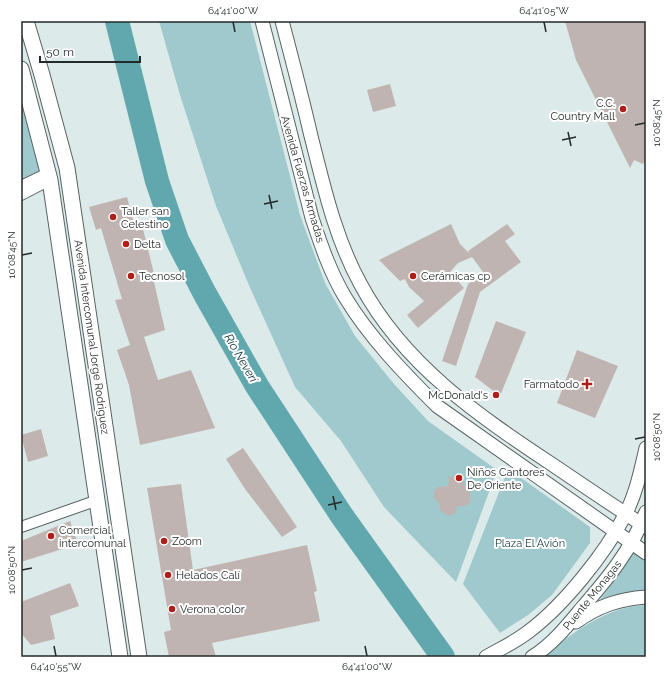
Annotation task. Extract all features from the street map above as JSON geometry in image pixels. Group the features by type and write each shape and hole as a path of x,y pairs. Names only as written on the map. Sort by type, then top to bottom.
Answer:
{"main road":[{"name":"Avenida Intercomunal Jorge Rodriguez","path":"26,21 67,168 139,655"},
{"name":"Avenida Intercomunal Jorge Rodriguez","path":"21,69 49,177 98,500 120,657"}],"street":[{"name":"Avenida Fuerzas Armadas","path":"262,21 312,218 323,249 345,297 379,342 414,384 437,406 573,503 616,530 646,553"},
{"name":"Avenida Fuerzas Armadas","path":"282,21 329,206 342,243 361,286 391,331 411,355 444,387 492,424 644,526"},
{"path":"21,186 49,177"},
{"path":"21,195 49,177"},
{"name":"Puente Monagas","path":"486,657 528,632 561,603 596,561 626,514 636,486 646,448"},
{"path":"21,527 98,500"},
{"name":"Puente Monagas","path":"536,654 560,634 610,576 644,526 646,512"},
{"path":"560,634 585,615 604,605 625,598 646,597"}],"green space":[{"path":"159,21 250,21 300,215 325,283 355,336 394,384 428,421 497,470 456,582 384,507 341,441 295,387 251,290 216,206 180,95"},
{"path":"21,100 40,170 23,178 21,174"},
{"name":"Plaza El Avión","path":"517,475 590,527 590,543 552,595 528,615 500,633 463,584 505,477"},
{"path":"636,550 646,558 646,592 600,600"},
{"path":"646,605 646,657 542,657 566,639 603,616 631,607"}],"building":[{"name":"C.C. Country Mall","path":"565,21 646,21 646,158 643,164 634,160 630,168 576,60"},
{"path":"390,84 396,106 373,112 367,90"},
{"path":"127,197 136,231 143,229 156,282 154,282 165,330 144,337 158,380 191,370 215,428 140,445 129,385 117,350 130,345 115,300 122,299 101,228 96,230 89,207"},
{"path":"451,224 460,244 470,254 468,251 507,224 515,234 505,241 521,262 480,292 456,366 442,361 468,284 483,272 472,257 458,263 450,272 464,288 418,328 407,315 424,301 409,287 405,279 400,281 379,260"},
{"path":"496,321 526,332 500,396 475,377"},
{"name":"Farmatodo","path":"577,350 618,366 595,418 557,403"},
{"path":"41,429 48,456 28,462 21,435"},
{"path":"243,448 297,527 282,537 245,489 226,459"},
{"name":"Niños Cantores De Oriente","path":"462,475 466,489 470,493 470,502 465,506 457,506 456,513 448,516 440,510 440,504 434,498 434,491 438,487 448,486 449,477"},
{"path":"181,484 193,570 307,545 317,591 314,592 320,621 212,643 216,657 169,657 164,632 171,630 147,488"},
{"path":"70,521 78,544 21,562 21,541"},
{"path":"70,583 79,606 50,616 55,639 31,645 21,633 21,602"}],"waterway":[{"name":"Río Neverí","path":"117,21 157,181 177,240 205,294 257,386 342,516 443,657"}],"place":[{"name":"C.C. Country Mall","path":"623,109"},
{"name":"Taller san Celestino","path":"113,217"},
{"name":"Delta","path":"126,244"},
{"name":"Tecnosol","path":"131,276"},
{"name":"Cerámicas cp","path":"413,276"},
{"name":"Farmatodo","path":"587,384"},
{"name":"McDonald's","path":"496,395"},
{"name":"Niños Cantores De Oriente","path":"459,478"},
{"name":"Comercial intercomunal","path":"51,536"},
{"name":"Zoom","path":"164,541"},
{"name":"Helados Calí","path":"168,575"},
{"name":"Verona color","path":"172,609"}]}
